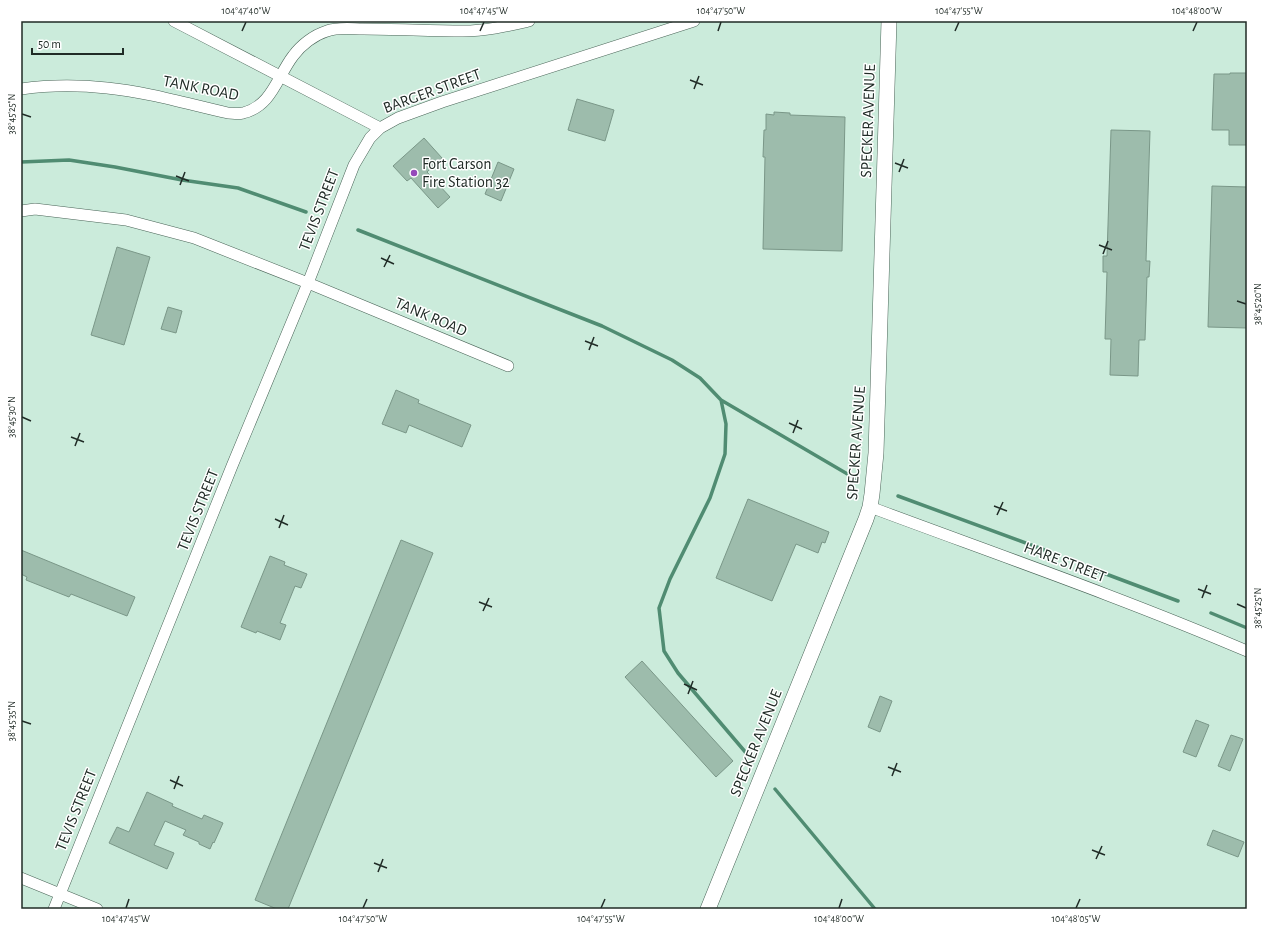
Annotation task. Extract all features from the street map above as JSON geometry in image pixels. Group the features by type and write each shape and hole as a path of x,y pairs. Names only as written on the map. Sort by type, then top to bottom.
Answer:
{"street":[{"name":"BARGER STREET","path":"174,21 380,128 398,118 442,102 694,21"},
{"name":"TANK ROAD","path":"21,89 37,87 82,86 108,88 146,94 228,113 241,113 252,110 261,105 270,96 293,55 314,37 328,30 375,29 465,31 486,30 529,21"},
{"name":"SPECKER AVENUE","path":"708,909 870,507 874,479 876,446 889,21"},
{"name":"TEVIS STREET","path":"54,909 214,511 308,283 354,164 370,138 380,128"},
{"name":"TANK ROAD","path":"21,211 35,209 126,220 194,238 308,283 508,366"},
{"name":"HARE STREET","path":"870,507 1041,570 1198,630 1247,651"},
{"path":"21,878 97,909"}],"building":[{"path":"1247,73 1247,145 1229,145 1229,130 1212,130 1214,74"},
{"path":"577,99 614,110 605,141 568,130"},
{"path":"774,112 790,113 790,115 845,117 842,251 763,249 765,157 763,157 764,130 766,130 766,114 774,115"},
{"path":"1111,130 1150,131 1146,261 1150,261 1149,277 1147,277 1145,340 1139,340 1138,376 1110,375 1111,339 1105,339 1107,272 1103,272 1103,256 1107,256"},
{"name":"Fort Carson Fire Station 32","path":"424,138 442,158 427,172 450,197 438,208 411,178 407,181 393,166"},
{"path":"498,162 514,169 501,201 485,194"},
{"path":"1212,186 1247,187 1247,328 1208,327"},
{"path":"117,247 150,257 124,345 91,335"},
{"path":"168,307 182,311 176,333 161,329"},
{"path":"396,390 419,400 418,403 471,425 462,447 409,425 406,433 382,424"},
{"path":"748,499 829,532 825,543 822,542 818,553 796,544 772,601 716,578"},
{"path":"401,540 433,553 288,909 277,909 255,900"},
{"path":"21,550 135,597 127,616 71,594 69,597 26,580 27,577 21,574"},
{"path":"270,556 285,562 284,565 307,574 301,588 295,586 280,623 286,625 280,640 257,631 256,633 241,627"},
{"path":"642,661 733,761 716,777 625,677"},
{"path":"880,696 892,701 880,732 868,727"},
{"path":"1196,720 1209,725 1196,757 1183,752"},
{"path":"1231,735 1243,739 1230,771 1218,766"},
{"path":"147,792 173,804 172,806 202,819 204,815 223,823 210,849 183,835 186,830 165,821 154,845 174,853 167,869 109,843 117,827 129,832"},
{"path":"1213,830 1244,842 1238,857 1207,845"}],"waterway":[{"path":"21,162 69,160 182,180 238,188 306,212"},
{"path":"358,230 602,326 672,360 700,378 721,400 726,424 725,454 710,498 670,579 659,608 664,651 678,673 747,754"},
{"path":"721,400 856,479"},
{"path":"898,496 1050,552"},
{"path":"1090,568 1178,601"},
{"path":"1211,613 1247,628"},
{"path":"775,789 875,909"}],"place":[{"name":"Fort Carson Fire Station 32","path":"414,173"}]}
